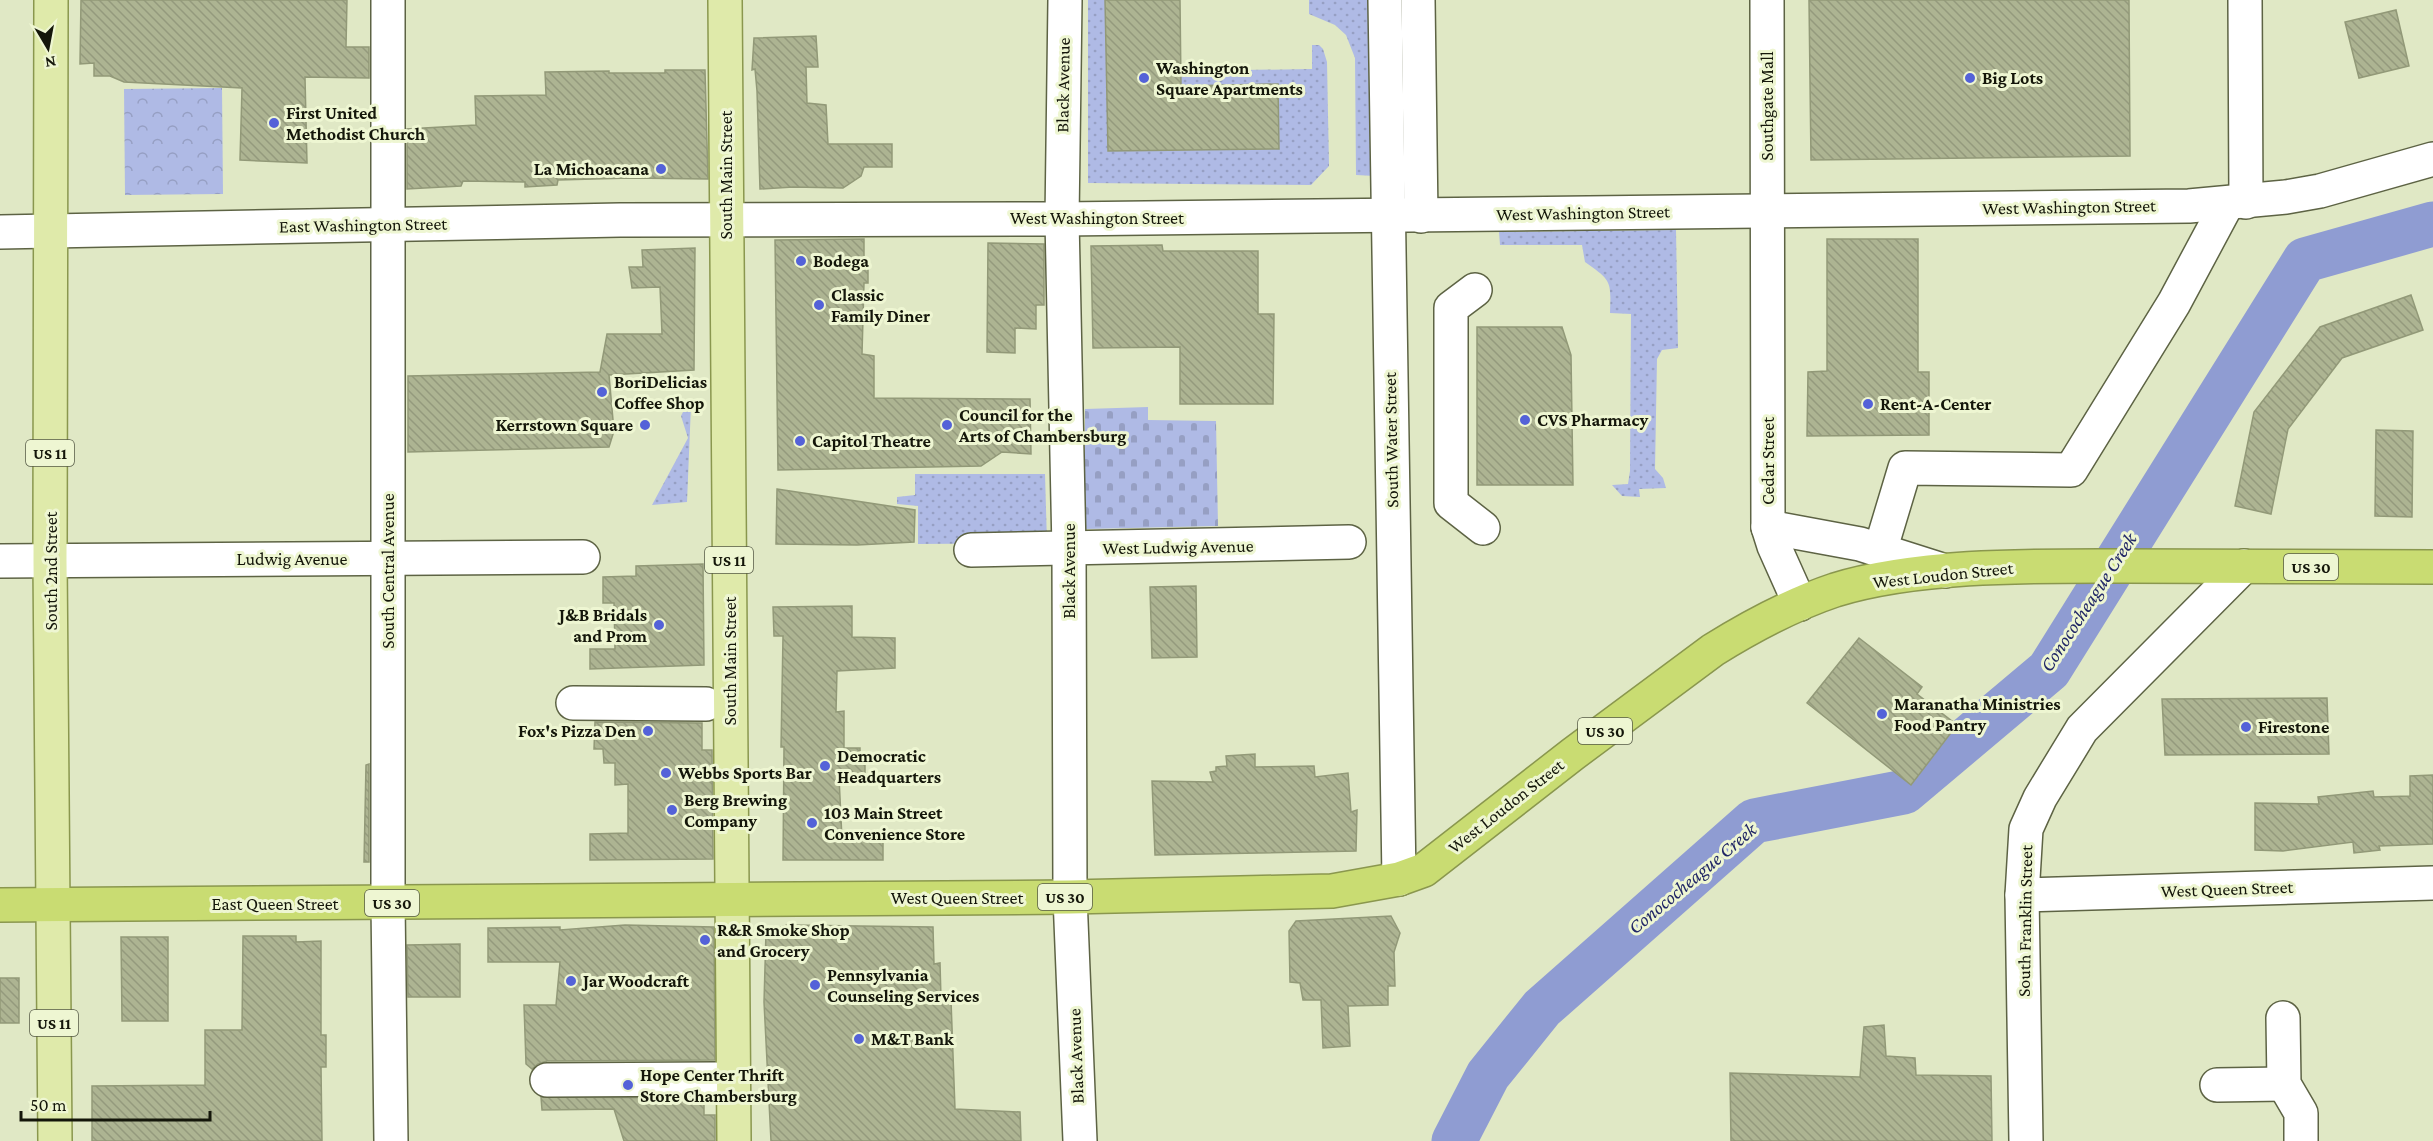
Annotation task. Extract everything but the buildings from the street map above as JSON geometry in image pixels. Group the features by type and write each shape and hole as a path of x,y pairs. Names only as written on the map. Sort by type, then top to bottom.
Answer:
{"highway":[{"name":"West Loudon Street","path":"1400,879 1424,870 1573,754 1737,635 1800,604 1835,590 1876,581 1946,571 2045,566 2433,567"},
{"name":"West Queen Street","path":"730,898 1070,897 1332,891 1400,879"},
{"name":"East Queen Street","path":"0,905 730,898"}],"main road":[{"name":"South 2nd Street","path":"51,0 50,561 55,1141"},
{"name":"South Main Street","path":"725,0 730,898 734,1141"}],"street":[{"name":"South Central Avenue","path":"388,0 388,903 391,1141"},
{"name":"Black Avenue","path":"1065,0 1062,219 1069,550 1070,897 1080,1141"},
{"name":"South Water Street","path":"1385,0 1400,879"},
{"path":"1418,0 1421,216"},
{"name":"Southgate Mall","path":"1767,0 1767,212"},
{"path":"1880,550 1905,468 2071,470 2236,203 2245,0"},
{"name":"West Washington Street","path":"727,221 1767,212 2236,203 2320,191 2433,159"},
{"name":"Cedar Street","path":"1767,212 1768,527 1860,544 1946,571"},
{"name":"East Washington Street","path":"0,232 620,220 727,221"},
{"path":"1475,290 1451,308 1451,503 1483,528"},
{"path":"1768,527 1800,604"},
{"name":"West Ludwig Avenue","path":"971,550 1069,550 1350,542"},
{"name":"Ludwig Avenue","path":"0,561 583,557"},
{"name":"South Franklin Street","path":"2026,1141 2022,894 2026,829 2040,798 2082,729 2244,566"},
{"path":"573,703 706,704"},
{"name":"West Queen Street","path":"2022,894 2433,883"},
{"path":"2283,1018 2284,1084 2301,1113 2301,1141"},
{"path":"547,1080 715,1079"},
{"path":"2217,1085 2284,1084"}],"green space":[{"path":"1088,0 1105,0 1108,151 1279,149 1278,85 1181,86 1180,71 1312,69 1312,45 1319,45 1323,49 1327,62 1329,166 1311,185 1088,183"},
{"path":"1309,0 1371,0 1375,176 1356,175 1355,58 1346,35 1335,25 1309,14"},
{"path":"222,88 223,194 125,195 124,89"},
{"path":"1676,230 1678,348 1662,350 1657,359 1655,469 1663,478 1666,488 1639,489 1640,497 1622,496 1612,485 1628,484 1630,471 1631,314 1610,313 1608,283 1600,273 1585,262 1582,245 1500,245 1499,232"},
{"path":"691,405 687,502 652,505 688,438 681,416 685,408"},
{"path":"1148,407 1148,420 1216,421 1218,526 1085,529 1085,409"},
{"path":"915,474 1045,474 1047,543 918,544 918,506 897,504 897,497 915,495"}],"waterway":[{"name":"Conococheague Creek","path":"1454,1141 1488,1075 1542,1008 1754,821 1904,792 2049,670 2305,260 2433,224"}],"place":[{"name":"Washington Square Apartments","path":"1144,78"},
{"name":"Big Lots","path":"1970,78"},
{"name":"First United Methodist Church","path":"274,123"},
{"name":"La Michoacana","path":"661,169"},
{"name":"Bodega","path":"801,261"},
{"name":"Classic Family Diner","path":"819,305"},
{"name":"BoriDelicias Coffee Shop","path":"602,392"},
{"name":"Rent-A-Center","path":"1868,404"},
{"name":"CVS Pharmacy","path":"1525,420"},
{"name":"Kerrstown Square","path":"645,425"},
{"name":"Council for the Arts of Chambersburg","path":"947,425"},
{"name":"Capitol Theatre","path":"800,441"},
{"name":"J&B Bridals and Prom","path":"659,625"},
{"name":"Maranatha Ministries Food Pantry","path":"1882,714"},
{"name":"Firestone","path":"2246,727"},
{"name":"Fox's Pizza Den","path":"648,731"},
{"name":"Democratic Headquarters","path":"825,766"},
{"name":"Webbs Sports Bar","path":"666,773"},
{"name":"Berg Brewing Company","path":"672,810"},
{"name":"103 Main Street Convenience Store","path":"812,823"},
{"name":"R&R Smoke Shop and Grocery","path":"705,940"},
{"name":"Jar Woodcraft","path":"571,981"},
{"name":"Pennsylvania Counseling Services","path":"815,985"},
{"name":"M&T Bank","path":"859,1039"},
{"name":"Hope Center Thrift Store Chambersburg","path":"628,1085"}]}
